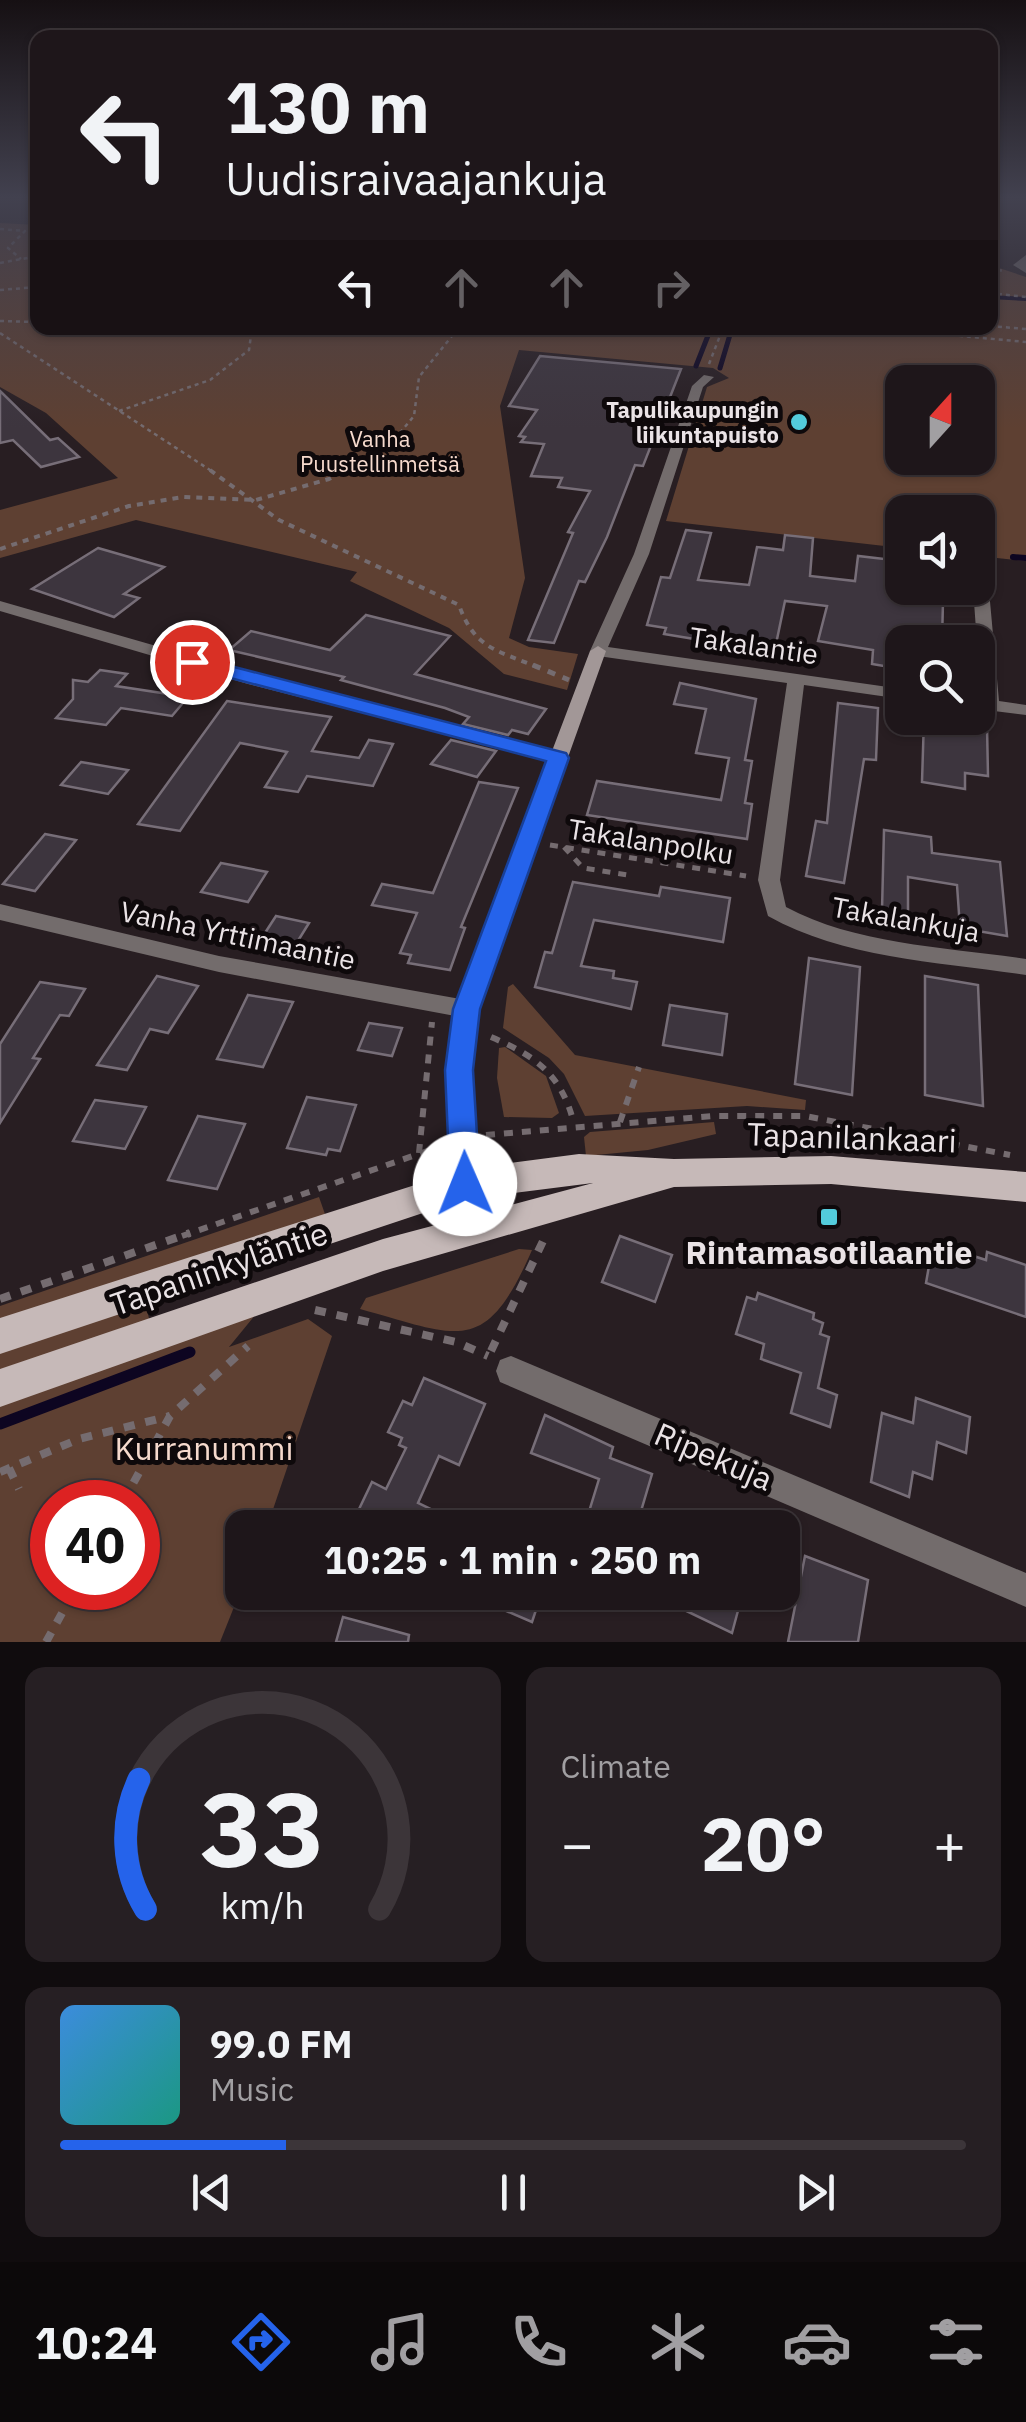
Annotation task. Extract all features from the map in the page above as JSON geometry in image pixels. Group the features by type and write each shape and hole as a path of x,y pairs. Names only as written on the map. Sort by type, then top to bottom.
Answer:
{"main road":[{"name":"Tapanilankaari","path":"465,1184 597,1166 674,1172 831,1170 1026,1187"},
{"name":"Tapanilankaari","path":"466,1229 605,1198 674,1172"},
{"name":"Tapaninkyläntie","path":"0,1336 465,1184"},
{"name":"Tapaninkyläntie","path":"0,1388 296,1281 466,1229"}],"street":[{"path":"466,1229 459,1070 466,1009 598,651 618,614 653,522 698,386 708,377"},
{"path":"0,606 269,684 558,758"},
{"name":"Takalantie","path":"598,651 885,692"},
{"path":"769,880 796,679"},
{"path":"995,706 1026,710"},
{"name":"Takalankuja","path":"769,880 776,911 808,930 1026,967"},
{"name":"Vanha Yrttimaantie","path":"0,912 206,961 466,1009"},
{"name":"Ripekuja","path":"500,1364 1026,1590"}],"path":[{"path":"0,290 30,288"},
{"path":"998,294 1026,296"},
{"path":"0,321 30,322"},
{"path":"998,327 1026,329"},
{"path":"0,333 256,500 279,520 326,546 459,606 468,630 478,642 572,681"},
{"path":"120,411 210,380 249,350 251,335"},
{"path":"0,549 130,506 183,497 256,500 329,480 393,441 414,416 420,377 434,353 452,335"},
{"path":"708,377 720,335"},
{"path":"950,335 1026,342"},
{"name":"Takalanpolku","path":"526,841 769,880"},
{"path":"564,847 572,862 607,874 634,876"},
{"path":"491,1037 542,1061 567,1088 574,1124"},
{"path":"620,1122 639,1068"},
{"path":"804,1116 1026,1158"},
{"path":"312,1309 456,1342 500,1364 546,1232"},
{"path":"135,1480 170,1416 248,1346"},
{"path":"19,1489 4,1470 78,1439 170,1416"},
{"path":"46,1642 64,1610"}],"green space":[{"name":"Vanha Puustellinmetsä","path":"0,276 30,276 30,335 998,335 998,276 1026,277 1026,561 995,558 995,495 885,495 885,546 666,521 707,387 729,378 713,368 519,350 500,406 525,578 509,638 529,647 578,654 567,690 504,674 449,628 350,581 357,572 136,520 0,558 0,510 118,478 46,413 0,387"},
{"path":"513,984 575,1055 806,1100 805,1110 747,1106 585,1116 564,1074 549,1058 503,1028 508,987"},
{"path":"505,1047 546,1076 559,1113 552,1118 504,1117 497,1078 499,1048"},
{"path":"714,1122 716,1134 648,1150 586,1156 584,1137 590,1132"},
{"path":"319,1197 326,1217 0,1324 0,1306"},
{"path":"519,1249 532,1250 515,1285 499,1309 483,1323 466,1330 446,1331 360,1309 366,1298"},
{"path":"145,1301 150,1323 0,1375 0,1347"},
{"name":"Kurranummi","path":"260,1309 229,1347 308,1319 332,1336 273,1510 225,1510 225,1610 233,1610 220,1642 0,1642 0,1401"}],"building":[{"path":"540,356 681,369 643,466 635,465 607,537 585,582 579,581 554,643 528,640 573,533 568,532 590,491 558,487 562,478 531,476 544,444 521,442 525,437 519,436 537,410 509,406"},
{"path":"0,391 50,440 58,438 79,457 41,467 13,440 0,443"},
{"path":"686,530 711,533 698,580 749,585 757,547 783,550 785,535 813,538 810,576 855,581 858,556 885,559 885,605 943,605 942,625 885,625 885,666 872,664 873,650 818,641 827,606 785,601 776,644 757,641 755,649 664,634 666,628 647,625 661,577 670,578"},
{"path":"98,548 164,567 124,594 139,598 114,617 32,589"},
{"path":"366,615 450,636 415,674 546,709 528,734 512,730 508,735 463,724 469,717 341,680 344,677 229,650 251,631 330,650"},
{"path":"100,670 127,674 116,686 188,697 172,716 121,708 106,725 56,718 73,699 73,680 88,682"},
{"path":"680,683 756,699 745,760 752,761 745,803 752,804 747,839 587,815 597,781 721,800 729,758 696,753 706,709 674,704"},
{"path":"227,701 331,717 312,751 359,758 369,740 393,744 373,786 307,776 298,792 265,787 287,752 240,743 180,831 138,824"},
{"path":"838,703 878,708 876,760 864,759 844,883 806,876 816,821 827,823"},
{"path":"923,735 987,735 988,776 965,773 965,789 922,782"},
{"path":"451,740 496,751 477,777 431,764"},
{"path":"81,762 128,770 108,794 61,785"},
{"path":"479,782 518,788 461,927 465,928 450,970 408,963 411,955 400,953 417,913 372,905 382,884 433,893"},
{"path":"884,830 931,837 932,853 1000,862 1007,936 960,928 957,885 908,877 908,915 882,910"},
{"path":"45,834 76,840 35,891 3,884"},
{"path":"221,863 267,872 248,902 201,892"},
{"path":"573,882 659,896 661,887 730,898 723,942 594,920 581,966 614,971 613,978 637,982 631,1009 535,987 545,952 552,953"},
{"path":"276,916 309,923 296,944 263,936"},
{"path":"809,958 860,967 852,1095 795,1084"},
{"path":"157,976 198,986 168,1033 150,1029 127,1070 97,1065"},
{"path":"925,976 978,985 983,1106 925,1095"},
{"path":"40,982 85,989 69,1016 60,1015 33,1058 40,1059 0,1123 0,1044"},
{"path":"248,995 293,1002 263,1067 217,1059"},
{"path":"670,1005 727,1014 722,1055 663,1045"},
{"path":"369,1023 402,1028 392,1056 358,1050"},
{"path":"307,1097 356,1105 340,1151 328,1149 326,1155 287,1148"},
{"path":"95,1100 146,1107 125,1149 73,1141"},
{"path":"198,1116 245,1124 217,1189 168,1180"},
{"path":"620,1236 672,1255 655,1302 602,1282"},
{"path":"933,1243 986,1260 987,1252 1026,1265 1026,1317 926,1283"},
{"path":"758,1293 814,1313 813,1319 823,1323 820,1334 829,1337 818,1388 837,1395 830,1427 791,1413 801,1373 761,1359 764,1344 736,1334 747,1297 756,1300"},
{"path":"424,1378 485,1404 459,1465 439,1456 418,1503 433,1510 359,1510 372,1482 386,1489 406,1448 399,1445 402,1438 388,1432 403,1401 412,1405"},
{"path":"916,1398 970,1417 966,1453 937,1442 932,1479 913,1472 909,1497 871,1482 882,1413 913,1423"},
{"path":"545,1415 613,1447 610,1458 652,1474 641,1510 590,1510 599,1479 531,1453"},
{"path":"805,1556 868,1580 858,1642 788,1642 794,1610 800,1610"},
{"path":"504,1610 536,1610 532,1622"},
{"path":"684,1610 738,1610 732,1633"},
{"path":"343,1617 409,1635 408,1642 336,1642"}],"waterway":[{"path":"998,297 1026,299"},
{"path":"696,366 708,335"},
{"path":"720,368 730,335"},
{"path":"1013,557 1026,558"},
{"path":"0,1424 190,1352"}],"place":[{"name":"Tapulikaupungin liikuntapuisto","path":"799,422"},
{"name":"Rintamasotilaantie","path":"829,1217"}],"route":[{"path":"192,662 558,758 466,1009 459,1070 465,1184"}]}
